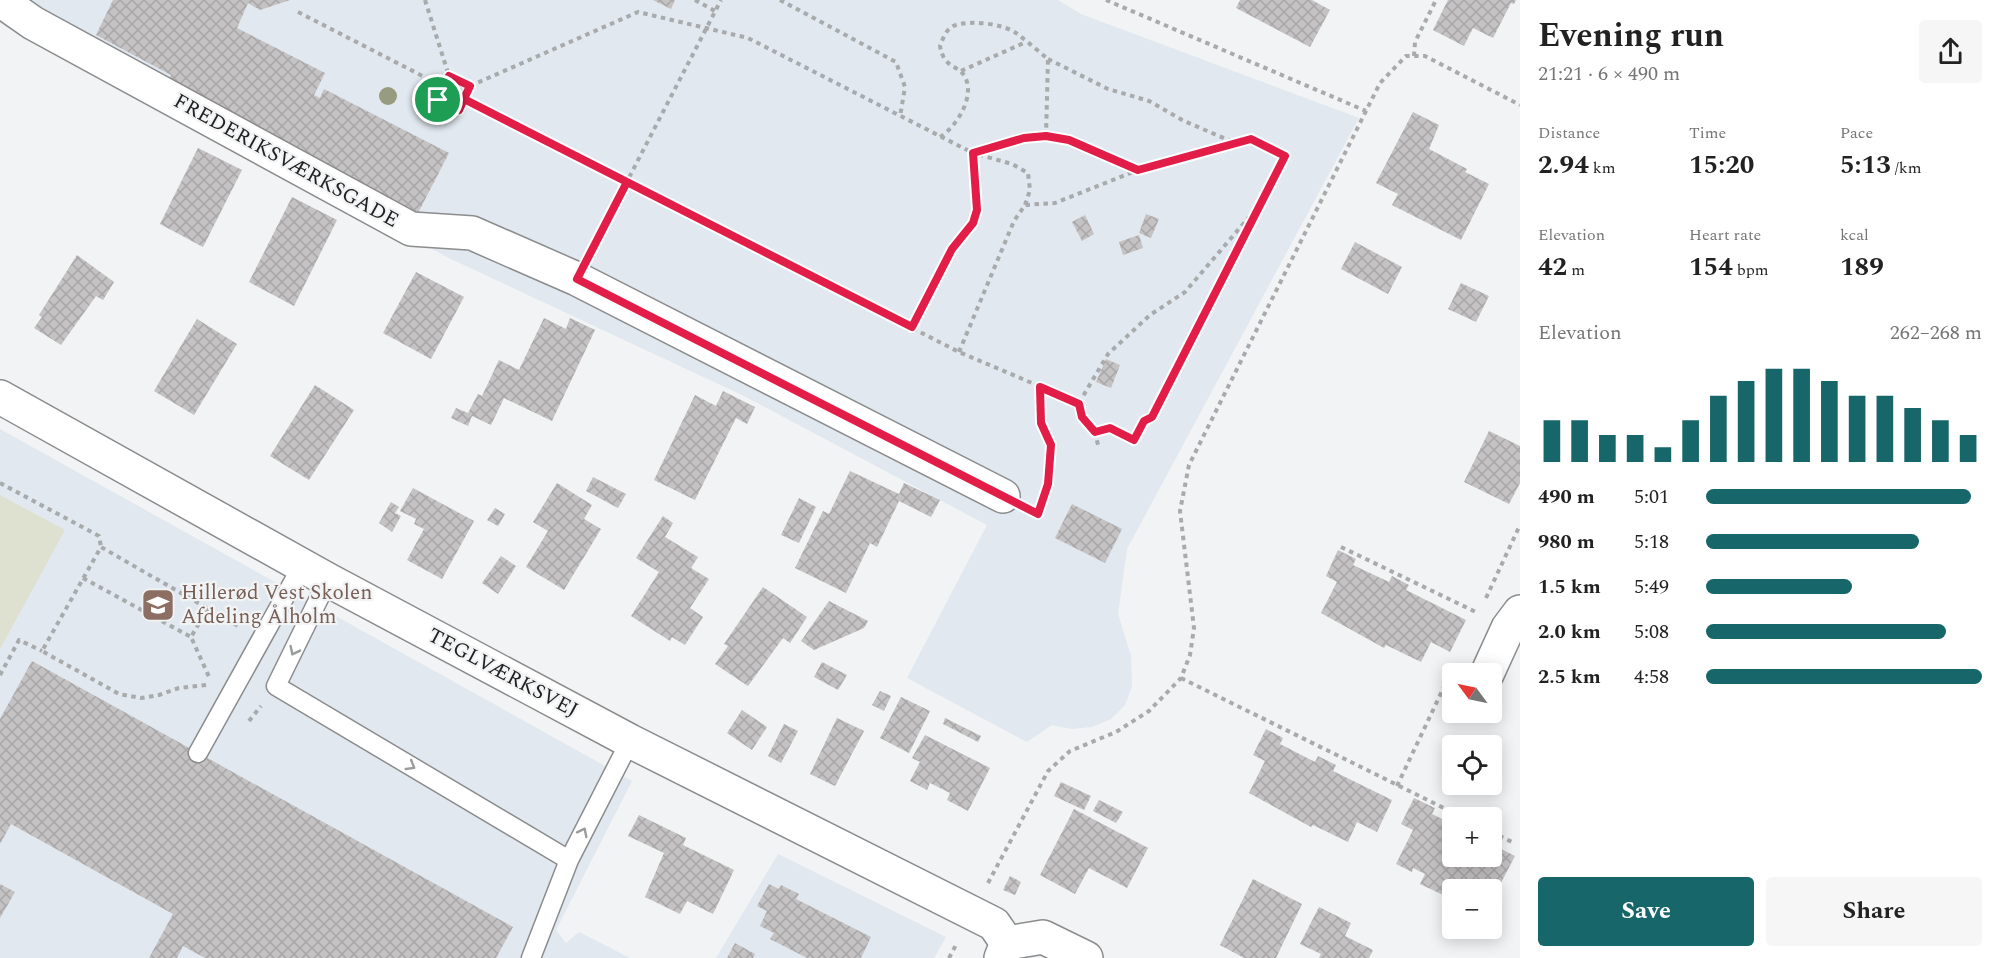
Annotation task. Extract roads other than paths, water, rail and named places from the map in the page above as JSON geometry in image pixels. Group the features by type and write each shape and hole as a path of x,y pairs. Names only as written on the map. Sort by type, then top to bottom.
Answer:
{"street":[{"name":"FREDERIKSVÆRKSGADE","path":"0,0 33,23 411,229 472,233 577,279 1003,496"},
{"name":"TEGLVÆRKSVEJ","path":"0,397 315,573 630,741 994,924 1004,950 1043,937 1086,958"},
{"path":"1491,663 1509,627 1520,612"}],"lane":[{"path":"198,753 315,573"},
{"path":"315,573 276,686 569,860"},
{"path":"531,958 569,860 630,741"}],"place":[{"name":"Hillerød Vest Skolen Afdeling Ålholm","path":"158,605"}]}
